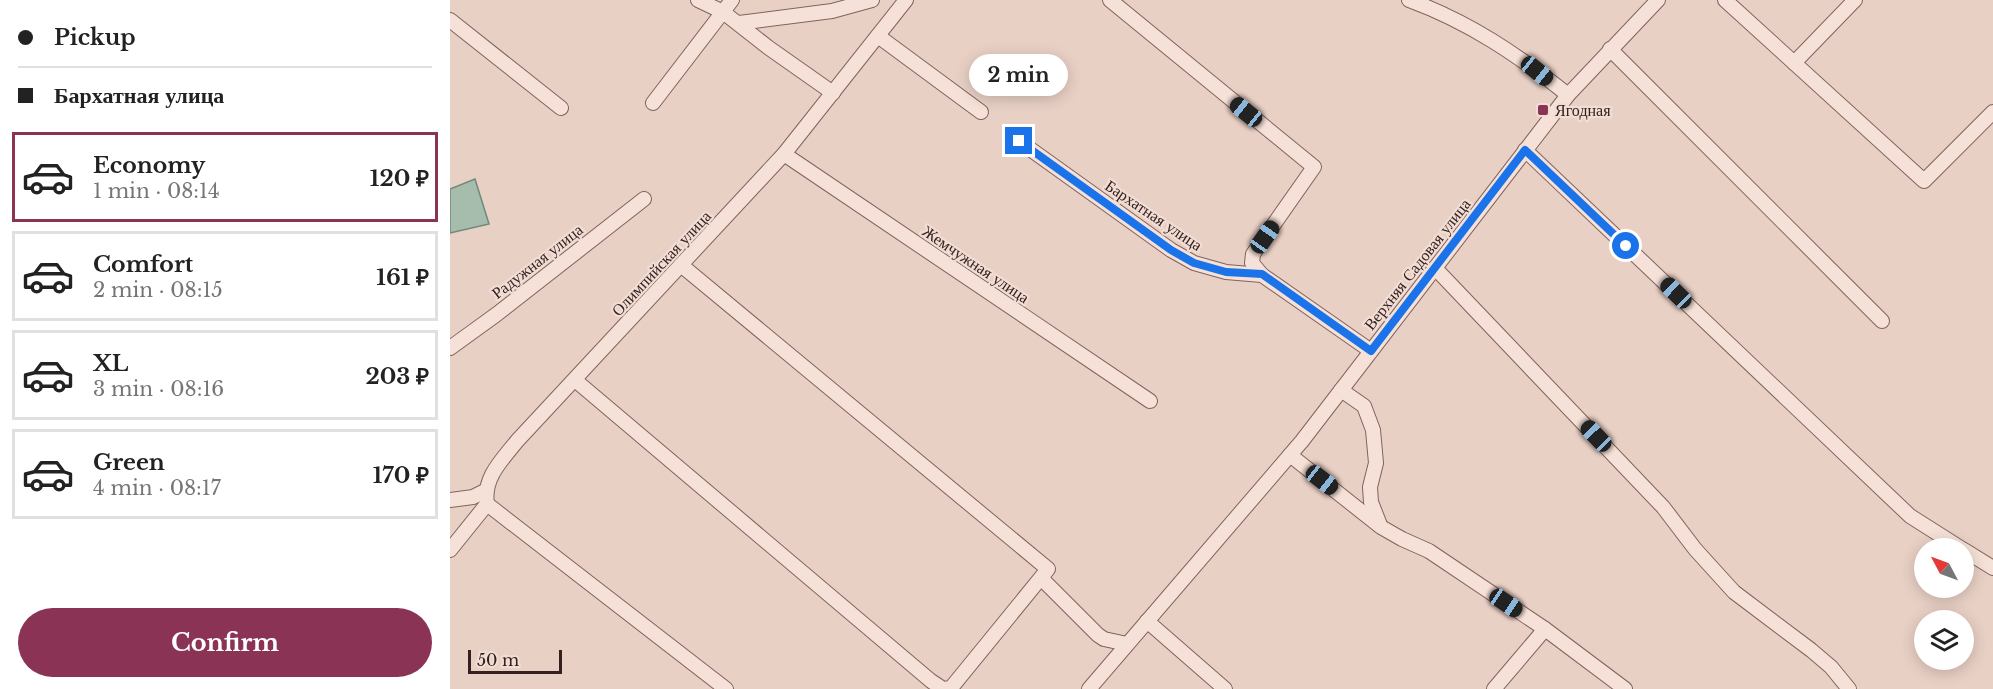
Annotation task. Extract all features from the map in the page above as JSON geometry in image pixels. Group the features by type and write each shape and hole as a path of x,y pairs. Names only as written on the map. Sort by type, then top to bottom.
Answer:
{"street":[{"path":"698,0 739,23 769,48 833,93"},
{"path":"653,103 732,0"},
{"path":"739,23 832,11 872,0"},
{"name":"Олимпийская улица","path":"450,550 486,498 488,481 517,441 784,154 906,0"},
{"path":"1110,0 1314,167 1253,254 1252,263 1262,274 1371,351"},
{"path":"1409,0 1439,11 1499,45 1522,59 1568,95"},
{"name":"Верхняя Садовая улица","path":"1089,689 1290,455 1568,95 1658,0"},
{"path":"1725,0 1924,181 1993,112"},
{"path":"1794,63 1855,0"},
{"path":"450,20 561,108"},
{"path":"878,36 981,112"},
{"path":"1610,49 1882,321"},
{"name":"Бархатная улица","path":"1019,141 1171,250 1194,263 1226,272 1262,274"},
{"path":"1525,150 1910,516 1945,538"},
{"name":"Жемчужная улица","path":"784,154 1150,401"},
{"name":"Радужная улица","path":"450,348 644,199"},
{"path":"575,380 931,681 943,689 951,688 1047,569 681,265"},
{"path":"1435,268 1663,507 1695,549 1734,592 1832,667 1848,689"},
{"path":"1341,390 1353,396 1364,406 1373,430 1376,454 1370,487 1371,502 1381,527"},
{"path":"1290,455 1381,527 1429,551 1545,629 1625,689"},
{"path":"450,500 486,498 726,689"},
{"path":"1974,556 1993,568"},
{"path":"1041,578 1098,635 1104,639 1127,644"},
{"path":"1147,621 1225,689"},
{"path":"1494,689 1545,629"}],"shaded area":[{"path":"475,179 489,224 450,233 450,189"}],"place":[{"name":"Ягодная","path":"1543,110"}],"route":[{"path":"1019,141 1171,250 1194,263 1226,272 1262,274 1371,351 1525,150 1626,246"}]}
